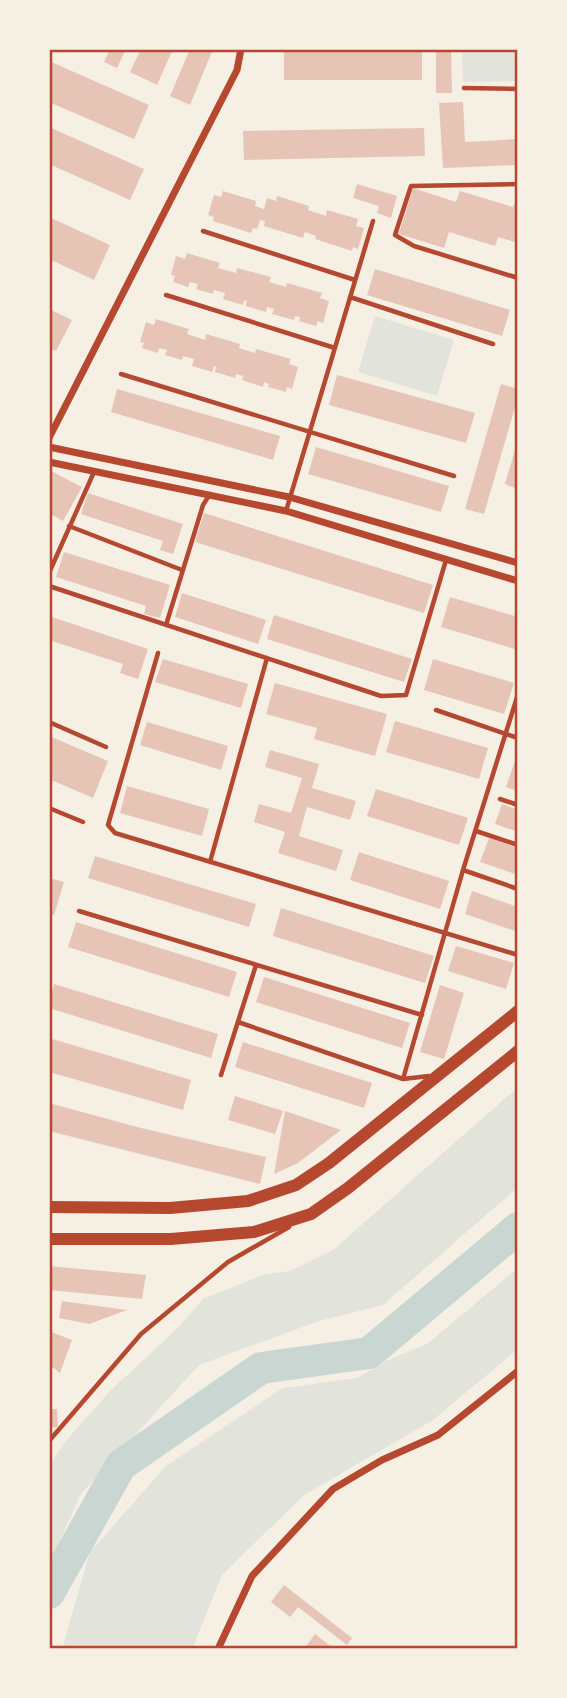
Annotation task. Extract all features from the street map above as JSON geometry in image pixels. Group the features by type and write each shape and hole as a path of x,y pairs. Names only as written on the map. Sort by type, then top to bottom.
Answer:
{"main road":[{"path":"49,1207 183,1207 248,1201 296,1185 329,1163 518,1011"},
{"path":"49,1238 171,1239 254,1232 311,1214 348,1188 518,1051"}],"street":[{"path":"49,438 237,70 241,49"},
{"path":"49,447 289,497 518,563"},
{"path":"49,462 286,511 518,581"},
{"path":"218,1649 252,1576 333,1489 382,1460 438,1435 518,1371"}],"lane":[{"path":"464,88 518,89"},
{"path":"518,184 411,186 395,234 414,246 518,278"},
{"path":"286,511 373,221"},
{"path":"203,231 355,280"},
{"path":"166,295 335,348"},
{"path":"350,297 493,344"},
{"path":"121,374 454,476"},
{"path":"49,573 95,471"},
{"path":"166,625 203,505 210,494"},
{"path":"69,526 182,570"},
{"path":"49,586 381,696 407,695 446,560"},
{"path":"158,653 108,825 115,833 518,955"},
{"path":"210,862 267,658"},
{"path":"403,1079 463,870 518,694"},
{"path":"436,710 518,738"},
{"path":"49,722 106,747"},
{"path":"500,799 518,806"},
{"path":"49,808 83,822"},
{"path":"476,831 518,845"},
{"path":"463,870 518,889"},
{"path":"79,911 422,1014"},
{"path":"221,1075 256,965"},
{"path":"238,1022 403,1079 437,1076"},
{"path":"49,1441 141,1334 228,1262 311,1214"}],"shaded area":[{"path":"462,49 518,49 518,81 463,82"},
{"path":"375,316 454,340 437,396 358,372"},
{"path":"518,1087 518,1187 383,1305 319,1321 199,1365 81,1494 49,1564 49,1466 64,1443 111,1390 180,1326 203,1299 265,1274 290,1271 333,1250"},
{"path":"518,1268 518,1349 433,1420 304,1495 222,1575 192,1649 62,1649 90,1552 166,1466 283,1388 357,1378 388,1360 427,1344"}],"building":[{"path":"110,49 126,49 117,68 104,62"},
{"path":"141,49 173,49 157,85 130,72"},
{"path":"190,49 213,49 190,105 170,96"},
{"path":"436,49 451,49 452,93 436,93"},
{"path":"284,51 422,51 422,80 284,80"},
{"path":"49,61 149,105 134,139 49,102"},
{"path":"463,102 465,142 518,139 518,165 443,168 439,103"},
{"path":"49,127 144,169 130,200 49,164"},
{"path":"424,128 425,156 244,160 243,131"},
{"path":"357,184 397,196 391,218 377,213 379,206 353,198"},
{"path":"413,188 456,202 460,191 513,207 518,193 518,243 498,237 495,246 449,232 444,248 399,234"},
{"path":"223,191 256,201 255,206 264,209 267,198 276,201 277,196 309,206 308,210 326,216 327,210 358,219 356,226 364,228 358,249 353,247 352,251 315,239 316,236 305,232 303,238 264,226 265,221 260,220 257,229 253,228 251,233 213,221 214,217 208,215 214,195 221,197"},
{"path":"49,217 110,245 94,280 49,259"},
{"path":"187,253 220,263 218,268 236,273 237,268 271,277 269,282 286,287 287,283 322,293 320,298 329,301 323,323 318,321 316,326 299,321 300,317 295,316 294,320 272,314 274,309 267,307 266,312 246,306 247,301 244,300 243,305 223,299 225,293 214,290 213,294 196,289 198,284 190,282 188,287 173,282 175,276 171,275 176,256 185,259"},
{"path":"375,269 510,310 502,336 367,295"},
{"path":"49,309 72,320 56,351 49,348"},
{"path":"156,319 189,329 187,334 205,340 206,334 240,344 239,348 255,353 256,349 291,359 289,364 298,367 292,389 287,387 286,392 268,387 269,384 264,382 263,387 242,380 243,376 236,374 235,378 215,372 214,366 212,372 192,366 194,359 183,356 182,360 165,355 167,350 159,348 158,353 142,348 144,343 140,342 146,322 154,325"},
{"path":"337,375 475,413 466,443 329,405"},
{"path":"501,384 518,389 518,397 484,514 465,509"},
{"path":"117,389 280,436 273,460 111,412"},
{"path":"518,443 518,489 505,484"},
{"path":"316,447 449,486 441,512 308,474"},
{"path":"51,471 82,487 63,521 49,513"},
{"path":"88,493 183,524 173,554 160,550 163,541 81,514"},
{"path":"204,513 433,585 424,613 195,542"},
{"path":"64,552 170,585 160,618 144,614 146,606 56,577"},
{"path":"182,593 266,620 258,644 175,617"},
{"path":"450,597 518,617 518,650 441,627"},
{"path":"274,615 412,659 404,682 267,639"},
{"path":"49,616 148,649 138,679 120,673 123,664 49,640"},
{"path":"163,659 248,684 241,708 155,682"},
{"path":"433,659 514,683 504,714 424,690"},
{"path":"275,683 387,714 375,756 314,739 317,728 266,714"},
{"path":"395,721 488,748 479,779 386,752"},
{"path":"147,722 228,746 221,770 140,745"},
{"path":"49,736 108,761 93,798 49,779"},
{"path":"270,750 319,764 312,788 356,801 350,820 307,807 299,836 343,850 336,871 278,853 285,832 254,822 259,804 291,813 302,778 265,767"},
{"path":"518,752 518,791 506,787"},
{"path":"127,786 209,809 202,836 120,813"},
{"path":"376,789 468,818 459,845 367,816"},
{"path":"502,804 518,810 518,832 495,824"},
{"path":"489,838 518,848 518,875 480,862"},
{"path":"359,852 449,881 440,909 350,880"},
{"path":"95,856 256,904 249,927 88,878"},
{"path":"49,878 64,882 54,915 49,913"},
{"path":"472,891 518,907 518,932 465,914"},
{"path":"281,908 434,956 425,983 273,936"},
{"path":"76,922 237,972 229,997 68,947"},
{"path":"456,946 514,963 506,989 448,971"},
{"path":"264,977 410,1023 402,1048 256,1002"},
{"path":"54,984 218,1034 211,1058 49,1008"},
{"path":"440,985 464,993 444,1059 420,1052"},
{"path":"49,1038 191,1080 183,1110 49,1072"},
{"path":"243,1042 372,1083 364,1108 235,1067"},
{"path":"235,1096 283,1111 275,1134 228,1120"},
{"path":"49,1103 266,1157 260,1184 49,1131"},
{"path":"285,1111 341,1130 298,1163 274,1174"},
{"path":"49,1266 146,1275 142,1299 49,1290"},
{"path":"62,1301 127,1310 89,1324 59,1318"},
{"path":"49,1331 72,1340 60,1373 51,1366"},
{"path":"49,1409 57,1409 58,1427 49,1428"},
{"path":"284,1585 352,1638 347,1645 298,1607 290,1617 271,1602"},
{"path":"315,1634 334,1649 305,1648"}],"waterway":[{"path":"49,1593 121,1465 261,1368 369,1353 518,1228"}]}
